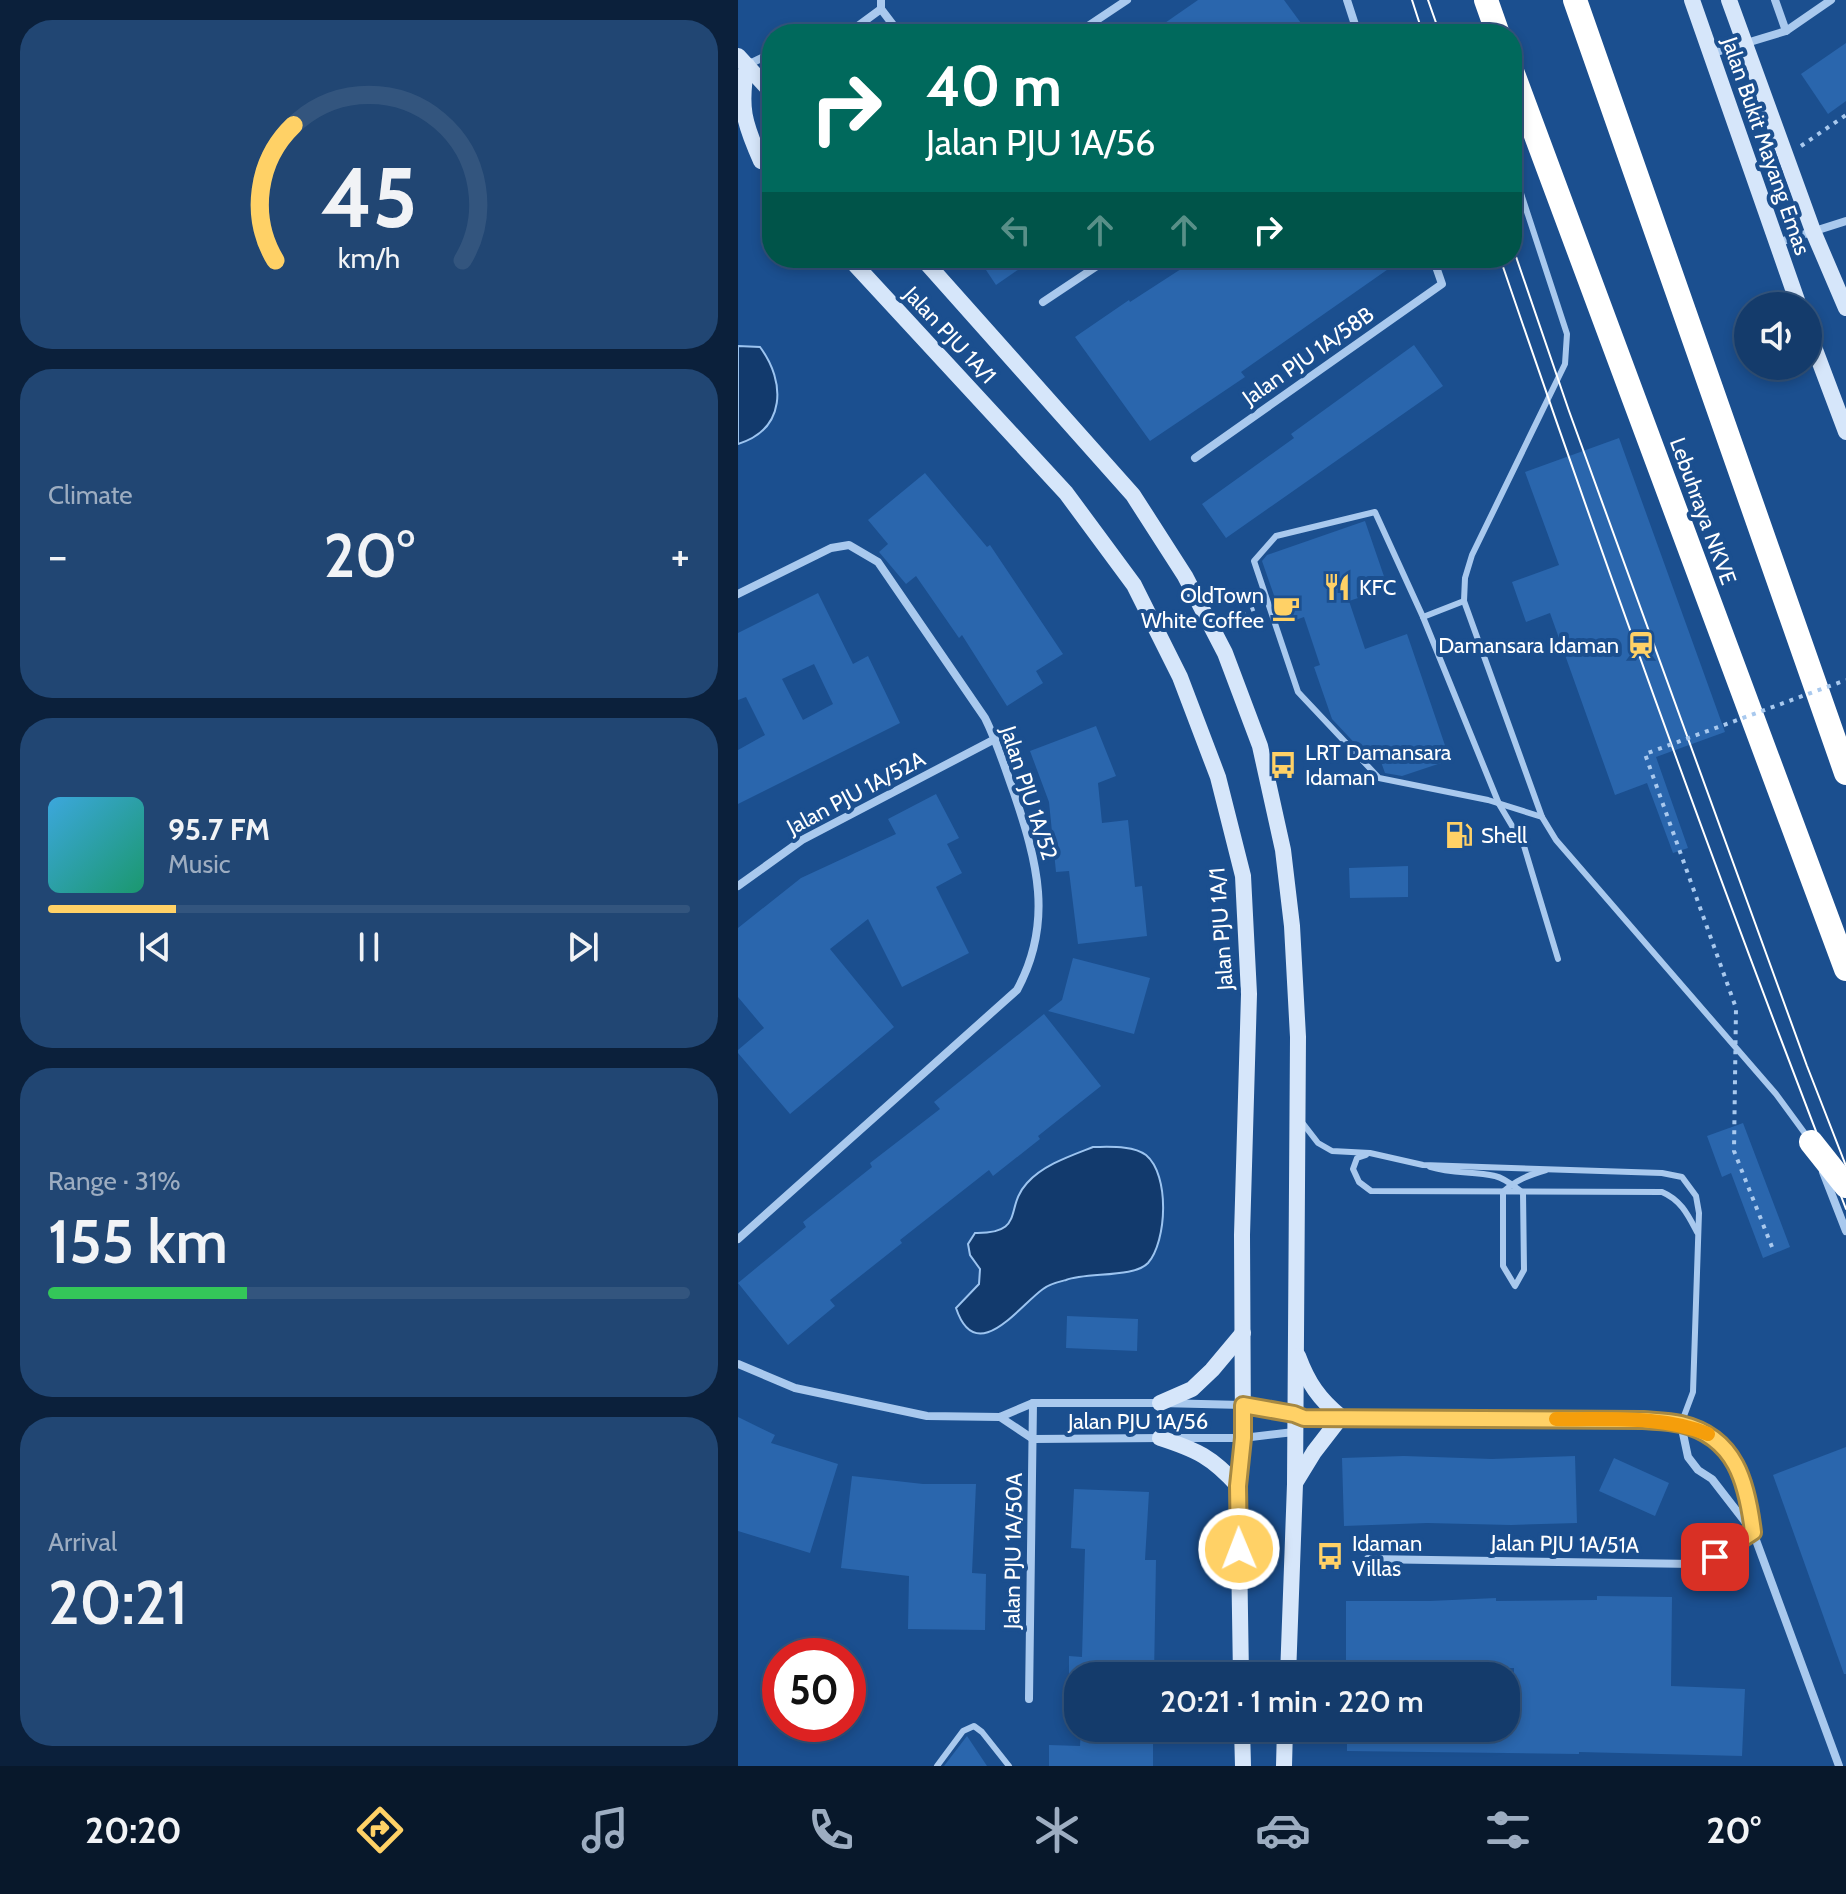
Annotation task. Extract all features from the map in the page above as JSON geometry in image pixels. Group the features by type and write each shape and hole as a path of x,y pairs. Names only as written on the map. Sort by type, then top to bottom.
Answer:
{"highway":[{"path":"1575,0 1846,773"},
{"name":"Lebuhraya NKVE","path":"1522,98 1846,969"},
{"path":"1811,1142 1846,1186"}],"main road":[{"name":"Jalan Bukit Mayang Emas","path":"1692,0 1794,292"},
{"name":"Jalan Bukit Mayang Emas","path":"1729,0 1813,231 1846,308"},
{"path":"742,60 762,82"},
{"path":"742,60 745,124 762,159"},
{"path":"738,136 762,163"},
{"name":"Jalan PJU 1A/1","path":"858,268 1066,493 1134,585 1180,677 1218,777 1243,876 1249,994 1242,1235 1243,1438 1238,1486 1241,1662"},
{"name":"Jalan PJU 1A/1","path":"931,268 1133,495 1185,576 1225,653 1260,746 1283,850 1292,926 1299,1118 1294,1343 1299,1416 1294,1432 1289,1662"},
{"path":"1822,368 1846,432"},
{"path":"1160,1403 1192,1389 1243,1333"},
{"path":"1294,1343 1308,1382 1321,1400 1341,1417 1314,1452 1295,1484"},
{"path":"1160,1438 1197,1450 1218,1463 1238,1486"},
{"path":"1242,1742 1243,1766"},
{"path":"1284,1766 1285,1742"}],"street":[{"path":"1091,24 1127,0"},
{"path":"1347,0 1355,24"},
{"path":"1775,0 1786,31"},
{"path":"1710,54 1786,31 1831,0"},
{"path":"858,24 881,4 894,24"},
{"path":"742,60 762,55"},
{"path":"1777,243 1846,221"},
{"path":"1043,302 1094,268"},
{"name":"Jalan PJU 1A/58B","path":"1195,458 1442,284 1436,268"},
{"name":"Jalan PJU 1A/52","path":"738,594 831,548 849,545 878,562 985,718 1033,851 1039,896 1036,938 1026,975 1017,990 738,1239"},
{"name":"Jalan PJU 1A/52A","path":"738,886 802,840 995,739"},
{"path":"1811,1142 1846,1231"},
{"path":"739,1363 795,1388 927,1416 1000,1417 1033,1439"},
{"name":"Jalan PJU 1A/56","path":"1000,1417 1033,1403 1160,1403 1243,1405 1299,1416 1643,1420 1681,1424 1712,1436 1734,1460 1748,1493 1753,1532"},
{"name":"Jalan PJU 1A/50A","path":"1029,1699 1033,1403"},
{"path":"1681,1424 1688,1457 1698,1470 1712,1479 1753,1532 1839,1766"},
{"name":"Jalan PJU 1A/56","path":"1033,1439 1243,1438 1294,1432"},
{"name":"Jalan PJU 1A/51A","path":"1368,1559 1695,1564 1715,1557 1753,1532"}],"lane":[{"path":"1522,197 1567,334 1565,364 1472,555 1465,578 1464,601 1542,817 1556,840 1766,1082 1811,1142"},
{"path":"1542,817 1499,804 1379,778 1298,692 1254,561 1276,536 1375,512 1423,617 1499,804 1524,846 1558,959"},
{"path":"1423,617 1464,601"},
{"path":"1299,1118 1318,1143 1332,1151 1370,1153 1446,1172 1497,1176 1523,1193"},
{"path":"1370,1153 1357,1158 1353,1169 1359,1182 1371,1191 1662,1192 1673,1197 1685,1209 1697,1232"},
{"path":"1423,1165 1662,1173 1682,1177 1696,1196 1699,1213 1693,1392 1681,1424"},
{"path":"1523,1193 1524,1270 1515,1286 1503,1266 1503,1192 1527,1176 1551,1168"},
{"path":"937,1766 963,1731 974,1726 1009,1766"}],"path":[{"path":"1786,157 1846,115"},
{"path":"1232,617 1269,603"},
{"path":"1772,1247 1734,1151 1736,1008 1645,754 1846,680"}],"water":[{"path":"738,346 760,347 774,375 777,403 765,427 754,437 738,444"},
{"path":"1093,1147 1134,1150 1146,1155 1154,1164 1163,1208 1159,1240 1148,1263 1132,1271 1051,1284 998,1327 986,1333 975,1333 964,1325 956,1308 979,1284 980,1269 970,1255 968,1244 975,1233 991,1232 1008,1224 1020,1192 1033,1177 1057,1162"}],"building":[{"path":"1198,0 1284,0 1302,24 1163,24"},
{"path":"1846,43 1846,101 1828,114 1801,74"},
{"path":"985,268 1021,268 996,285"},
{"path":"1183,268 1390,268 1241,372 1245,377 1150,441 1075,337"},
{"path":"1414,345 1443,386 1226,538 1202,504 1294,438 1291,434"},
{"name":"Damansara Idaman","path":"1619,438 1725,732 1656,757 1688,848 1673,853 1647,783 1615,795 1550,613 1526,622 1512,582 1559,565 1525,472"},
{"path":"925,473 987,547 990,545 1063,654 1036,671 1043,683 1007,706 962,635 959,638 916,576 906,584 879,552 888,544 868,520"},
{"path":"1365,521 1388,588 1349,601 1365,649 1407,634 1450,760 1402,776 1385,773 1376,748 1364,753 1332,719 1314,667 1320,665 1304,617 1284,624 1262,561 1267,555"},
{"path":"818,593 853,664 868,656 900,723 738,804 738,750 765,735 746,697 738,700 738,633","holes":["814,664 833,704 803,720 782,679"]},
{"path":"1096,726 1116,776 1098,783 1102,823 1128,820 1135,887 1142,886 1147,936 1078,944 1069,871 1056,872 1049,802 1030,751"},
{"path":"936,794 959,838 947,844 962,873 936,887 969,953 902,987 868,919 830,949 894,1027 790,1114 738,1053 764,1028 738,997 738,928 801,878 896,834 888,819"},
{"path":"1408,866 1408,897 1350,898 1349,868"},
{"path":"1073,958 1150,978 1134,1034 1048,1011 1062,1000"},
{"path":"1044,1014 1101,1086 993,1176 989,1170 900,1240 902,1243 830,1300 835,1306 788,1345 738,1283 806,1227 803,1222 872,1167 870,1163 940,1109 934,1102"},
{"path":"1743,1123 1790,1247 1763,1258 1731,1173 1722,1177 1707,1136"},
{"path":"1067,1316 1138,1319 1137,1351 1066,1348"},
{"path":"738,1417 775,1435 771,1443 838,1464 810,1553 738,1531"},
{"path":"1846,1447 1846,1674 1844,1674 1773,1475"},
{"path":"1404,1456 1492,1459 1575,1456 1577,1523 1344,1526 1342,1458"},
{"path":"1614,1458 1669,1483 1655,1516 1599,1491"},
{"path":"852,1476 923,1484 976,1484 972,1573 986,1574 985,1630 908,1629 909,1576 841,1568"},
{"path":"1074,1489 1149,1492 1145,1560 1156,1560 1154,1662 1069,1662 1069,1656 1082,1657 1085,1549 1071,1548"},
{"path":"1597,1596 1672,1597 1671,1686 1745,1689 1742,1756 1347,1751 1347,1742 1520,1742 1520,1662 1346,1662 1346,1601 1496,1598 1496,1601 1597,1600"},
{"path":"967,1736 987,1766 944,1766"},
{"path":"1080,1742 1153,1742 1153,1766 1049,1766 1049,1745 1080,1746"}],"tram line":[{"path":"1412,0 1420,24"},
{"path":"1428,0 1436,24"},
{"path":"1503,268 1668,735 1846,1209"},
{"path":"1520,268 1569,411 1846,1166"}],"slow traffic":[{"path":"1556,1419 1643,1420 1681,1424 1708,1434"}],"place":[{"name":"KFC","path":"1337,587"},
{"name":"OldTown White Coffee","path":"1286,608"},
{"name":"Damansara Idaman","path":"1641,645"},
{"name":"LRT Damansara Idaman","path":"1283,765"},
{"name":"Shell","path":"1459,835"},
{"name":"Idaman Villas","path":"1330,1556"}],"route":[{"path":"1239,1549 1238,1486 1243,1405 1304,1418 1643,1420 1681,1424 1712,1436 1734,1460 1748,1493 1753,1532 1715,1557"}]}
